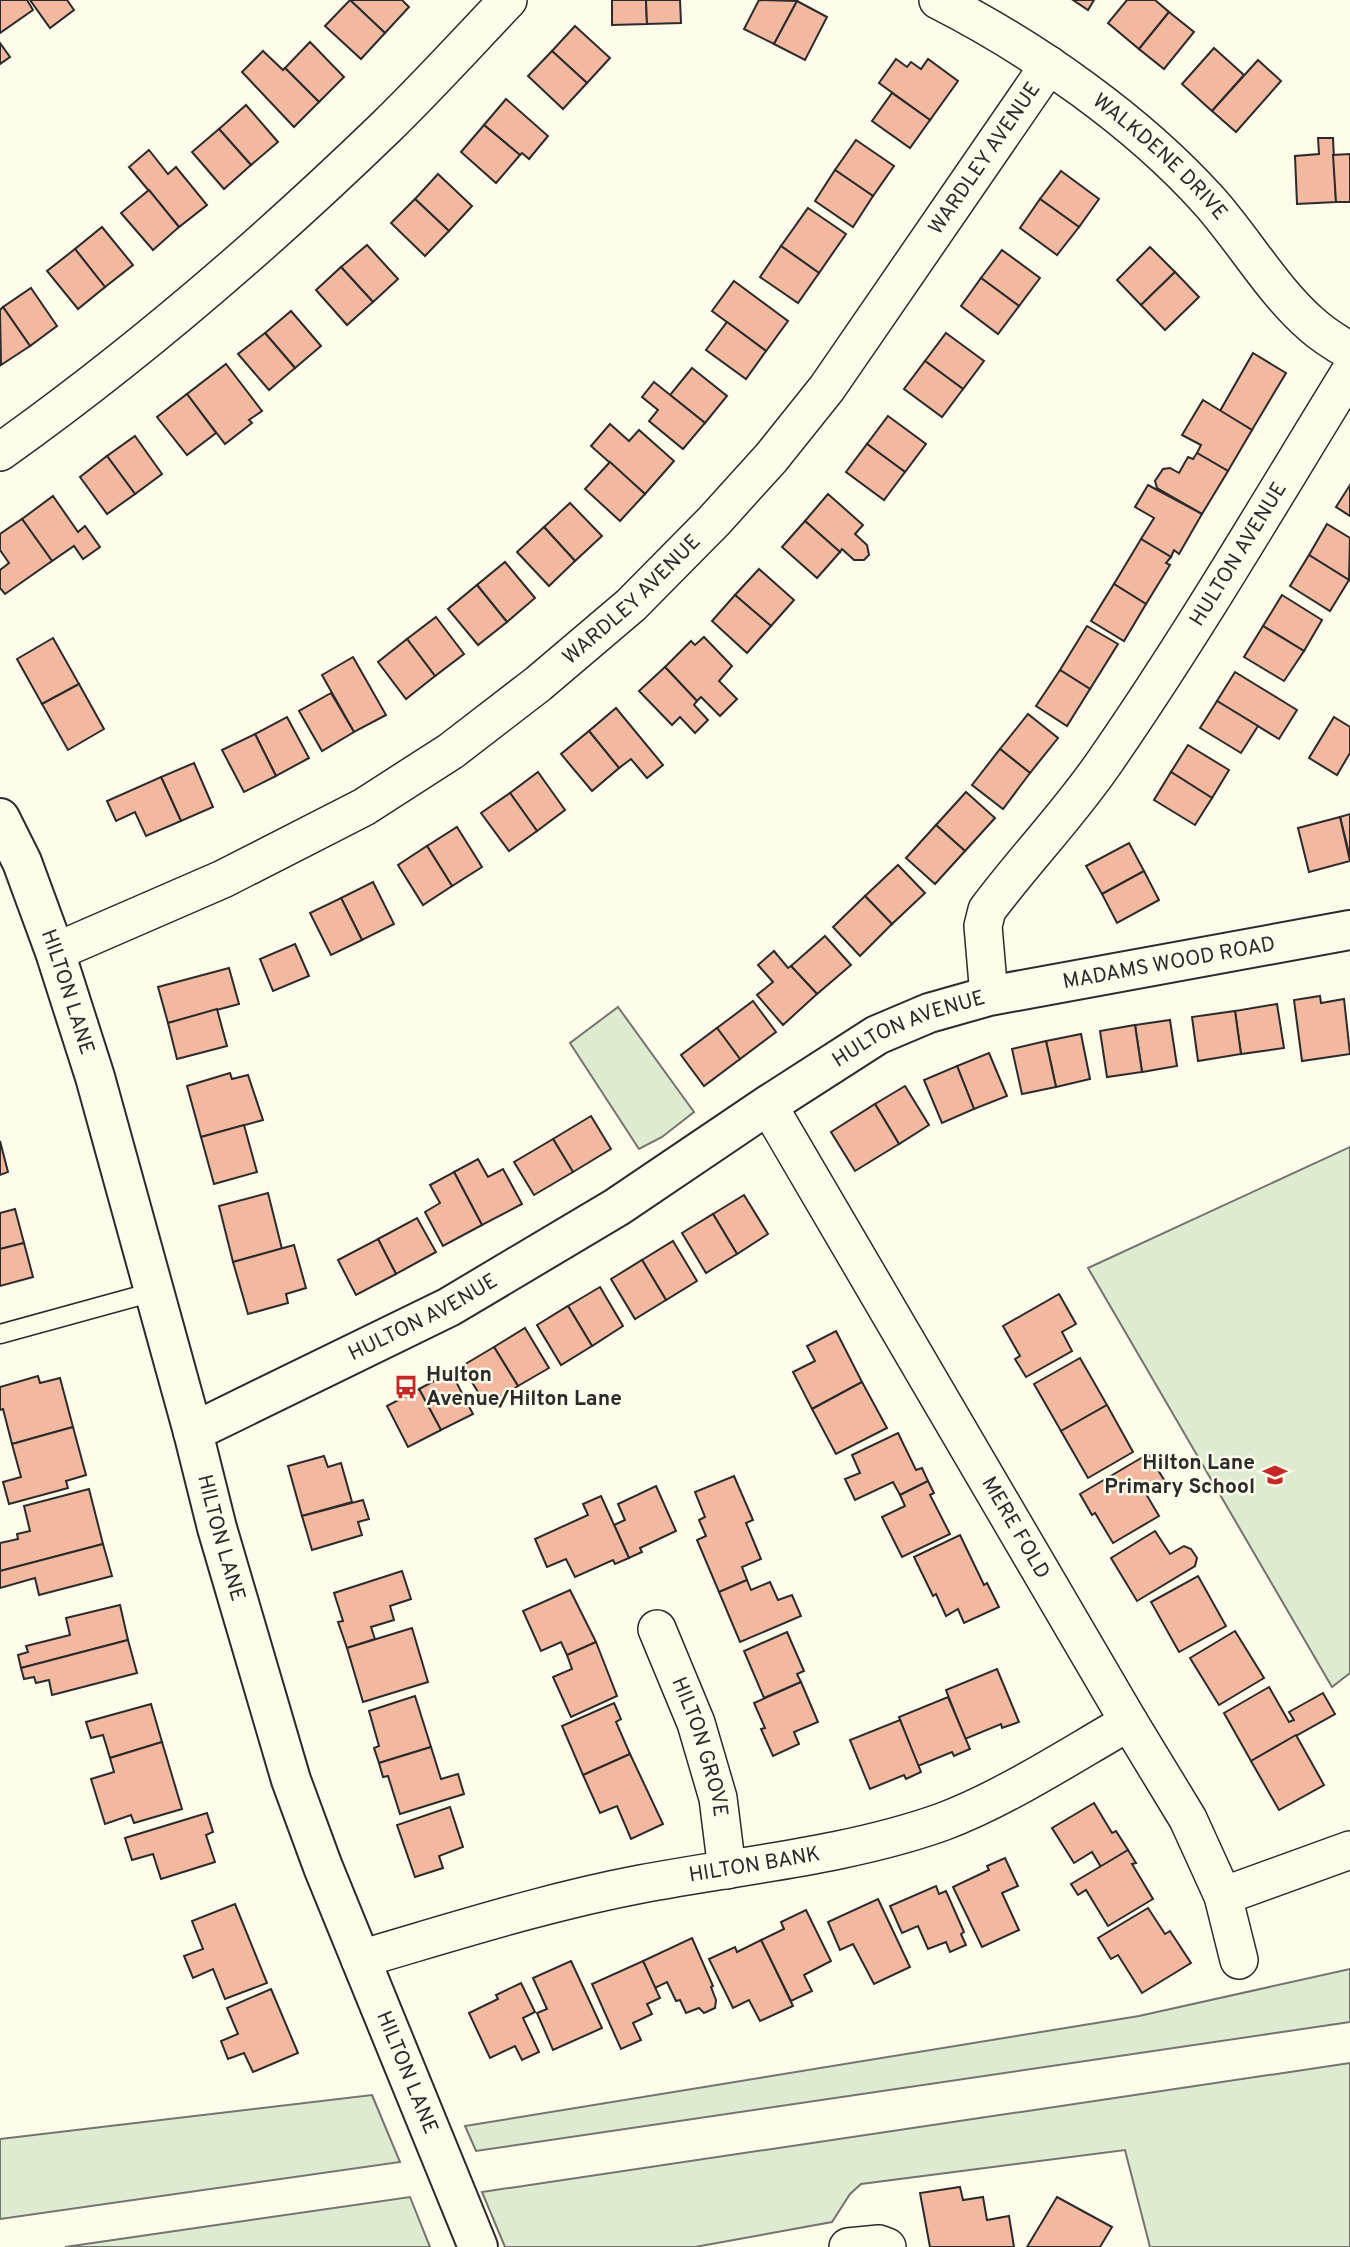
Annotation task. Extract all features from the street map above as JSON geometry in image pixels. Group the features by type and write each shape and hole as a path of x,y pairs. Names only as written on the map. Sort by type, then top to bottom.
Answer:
{"street":[{"path":"0,452 123,361 276,229 388,125 508,0"},
{"name":"WALKDENE DRIVE","path":"938,0 987,25 1048,65 1144,138 1210,202 1309,323 1350,351"},
{"name":"WARDLEY AVENUE","path":"55,952 223,879 364,807 451,751 538,684 631,605 771,458 827,388 1048,65"},
{"name":"HULTON AVENUE","path":"194,1432 449,1307 617,1207 877,1035 929,1013 989,996 983,926 987,910 1073,807 1106,761 1350,372"},
{"name":"HILTON LANE","path":"0,818 22,862 55,952 95,1077 194,1432 217,1528 291,1780 323,1867 478,2247"},
{"name":"MADAMS WOOD ROAD","path":"989,996 1350,930"},
{"name":"MERE FOLD","path":"768,1105 1188,1819 1223,1896 1239,1960"},
{"name":"HILTON GROVE","path":"657,1629 696,1723 718,1798 727,1870"},
{"name":"HILTON BANK","path":"360,1959 562,1902 641,1884 893,1838 944,1821 993,1798 1129,1722"},
{"path":"1223,1896 1350,1850"},
{"path":"848,2247 879,2244 887,2247"}],"lane":[{"path":"0,1334 153,1292"}],"green space":[{"path":"618,1007 694,1112 662,1137 639,1149 570,1043"},
{"name":"Hilton Lane Primary School","path":"1350,1147 1350,1673 1332,1687 1088,1268"},
{"path":"1350,1969 1350,2022 476,2151 465,2126 1139,2016"},
{"path":"1350,2063 1350,2247 1150,2247 1125,2150 861,2184 850,2194 832,2222 695,2247 505,2247 482,2192"},
{"path":"372,2095 400,2162 0,2219 0,2139"},
{"path":"410,2197 430,2247 65,2247"}],"building":[{"path":"0,0 27,0 33,10 0,33"},
{"path":"30,0 67,0 74,10 50,28"},
{"path":"350,0 402,0 409,7 385,33"},
{"path":"350,0 385,33 361,59 325,26"},
{"path":"612,0 646,0 647,24 612,25"},
{"path":"646,0 680,0 681,23 647,24"},
{"path":"759,0 797,1 774,44 744,29"},
{"path":"1073,0 1094,0 1088,10"},
{"path":"1127,0 1155,0 1169,12 1139,49 1108,23"},
{"path":"797,1 827,17 805,60 774,44"},
{"path":"1169,12 1194,32 1164,69 1139,49"},
{"path":"575,26 610,58 587,83 552,51"},
{"path":"310,42 344,77 319,102 285,68"},
{"path":"0,43 10,57 0,64"},
{"path":"1214,48 1244,75 1212,111 1182,84"},
{"path":"263,51 283,70 285,68 319,102 294,127 242,72"},
{"path":"552,51 587,83 563,109 528,76"},
{"path":"896,59 907,67 911,62 921,69 928,59 958,81 930,120 879,83"},
{"path":"1258,60 1281,81 1236,132 1212,111"},
{"path":"892,93 930,120 910,148 872,121"},
{"path":"506,99 548,136 529,159 522,153 520,155 484,125"},
{"path":"246,105 278,142 251,165 219,129"},
{"path":"484,125 520,155 496,183 461,152"},
{"path":"219,129 251,165 224,189 192,152"},
{"path":"1318,138 1333,138 1336,202 1297,204 1295,156 1319,154"},
{"path":"856,140 894,166 873,196 835,170"},
{"path":"149,150 168,174 176,167 207,205 179,227 129,167"},
{"path":"1350,154 1350,202 1336,202 1333,155"},
{"path":"835,170 873,196 853,227 815,201"},
{"path":"1061,171 1099,199 1079,227 1040,199"},
{"path":"438,174 472,206 449,231 415,199"},
{"path":"149,190 179,227 153,250 121,213"},
{"path":"415,199 449,231 425,256 391,223"},
{"path":"1040,199 1079,227 1057,255 1020,228"},
{"path":"808,208 846,234 819,273 781,246"},
{"path":"102,227 133,265 105,287 75,249"},
{"path":"367,245 398,279 373,302 341,267"},
{"path":"781,246 819,273 798,303 760,277"},
{"path":"1150,247 1175,272 1141,305 1117,280"},
{"path":"75,249 105,287 78,309 47,271"},
{"path":"1002,250 1040,278 1019,306 981,278"},
{"path":"341,267 373,302 347,325 316,290"},
{"path":"1175,272 1199,297 1165,330 1141,305"},
{"path":"981,278 1019,306 998,334 961,306"},
{"path":"734,281 788,321 766,351 712,311"},
{"path":"31,288 57,326 30,346 3,307"},
{"path":"3,307 30,346 1,365 0,310"},
{"path":"291,311 321,346 295,368 265,333"},
{"path":"727,322 766,351 746,379 706,350"},
{"path":"265,333 295,368 269,390 238,354"},
{"path":"946,333 984,361 963,389 925,361"},
{"path":"1253,353 1286,373 1252,430 1220,411"},
{"path":"925,361 963,389 942,417 904,389"},
{"path":"226,364 262,411 249,420 252,423 225,444 187,394"},
{"path":"692,368 727,396 705,423 670,395"},
{"path":"654,382 705,423 683,449 649,421 658,410 642,397"},
{"path":"187,394 216,433 187,455 157,417"},
{"path":"1203,400 1252,430 1228,471 1197,453 1201,445 1182,435"},
{"path":"888,416 926,444 905,472 867,444"},
{"path":"610,424 629,441 639,430 674,461 645,494 591,446"},
{"path":"135,436 162,474 135,494 107,456"},
{"path":"867,444 905,472 884,500 846,472"},
{"path":"1197,453 1228,471 1202,514 1157,488 1155,481 1163,469 1170,468 1179,473 1188,457 1193,459"},
{"path":"107,456 135,494 107,514 80,477"},
{"path":"610,462 645,494 620,521 585,489"},
{"path":"1148,485 1202,514 1179,554 1174,550 1171,557 1141,539 1154,518 1135,507"},
{"path":"1350,485 1350,516 1336,507"},
{"path":"828,494 863,525 855,534 867,545 869,555 864,560 854,560 842,549 840,552 805,521"},
{"path":"53,496 78,532 85,526 100,547 83,559 74,546 52,561 22,519"},
{"path":"570,503 602,536 575,561 544,527"},
{"path":"22,519 52,561 5,594 0,588 0,570 9,563 0,550 0,534"},
{"path":"805,521 840,552 817,578 782,547"},
{"path":"1327,524 1350,538 1349,580 1309,555"},
{"path":"544,527 575,561 549,586 517,552"},
{"path":"1141,539 1171,557 1166,563 1170,565 1146,604 1114,584"},
{"path":"1309,555 1349,580 1330,611 1290,586"},
{"path":"505,562 535,598 507,622 477,585"},
{"path":"759,569 794,600 771,626 735,595"},
{"path":"1114,584 1146,604 1124,641 1091,621"},
{"path":"477,585 507,622 478,645 448,609"},
{"path":"735,595 771,626 747,653 712,621"},
{"path":"1282,595 1322,620 1304,651 1263,626"},
{"path":"436,617 464,654 435,676 407,639"},
{"path":"1087,626 1118,644 1090,689 1060,670"},
{"path":"1263,626 1304,651 1284,681 1244,657"},
{"path":"704,637 732,666 719,681 737,699 720,716 701,697 697,701 665,667 691,641 695,645"},
{"path":"53,638 79,684 42,704 17,659"},
{"path":"407,639 435,676 406,699 378,662"},
{"path":"353,657 386,715 354,732 322,675"},
{"path":"665,667 697,701 694,705 708,720 695,733 680,717 672,725 639,691"},
{"path":"1060,670 1090,689 1067,726 1036,706"},
{"path":"1235,672 1297,710 1279,739 1217,701"},
{"path":"79,684 104,729 68,750 42,704"},
{"path":"331,693 354,732 322,751 299,711"},
{"path":"1217,701 1258,726 1241,753 1200,728"},
{"path":"616,708 663,765 647,778 631,759 619,768 589,731"},
{"path":"1028,714 1058,738 1030,773 1000,749"},
{"path":"287,717 309,758 276,776 255,734"},
{"path":"1334,717 1350,727 1350,753 1337,775 1309,758"},
{"path":"589,731 619,768 592,791 561,754"},
{"path":"255,734 276,776 244,792 222,750"},
{"path":"1188,745 1229,770 1212,798 1171,772"},
{"path":"1000,749 1030,773 1003,809 972,785"},
{"path":"194,763 213,807 181,821 161,777"},
{"path":"538,772 565,810 537,831 510,793"},
{"path":"1171,772 1212,798 1195,825 1154,800"},
{"path":"161,777 181,821 146,836 135,812 116,821 107,801"},
{"path":"966,792 995,818 965,851 936,825"},
{"path":"510,793 537,831 509,851 481,813"},
{"path":"1350,814 1350,857 1340,817"},
{"path":"1340,817 1350,861 1309,872 1298,828"},
{"path":"936,825 965,851 935,884 906,858"},
{"path":"457,827 482,867 452,886 427,846"},
{"path":"1129,843 1144,871 1102,894 1086,866"},
{"path":"427,846 452,886 423,905 398,865"},
{"path":"898,865 925,893 892,924 865,896"},
{"path":"1144,871 1159,900 1117,923 1102,894"},
{"path":"373,882 394,924 362,940 341,898"},
{"path":"865,896 892,924 860,956 833,927"},
{"path":"341,898 362,940 331,955 310,913"},
{"path":"825,936 851,965 817,994 791,966"},
{"path":"295,944 309,976 273,991 260,959"},
{"path":"774,951 788,968 791,966 817,994 783,1025 757,995 773,982 758,965"},
{"path":"229,968 239,1004 168,1023 158,987"},
{"path":"1320,996 1321,1003 1344,999 1350,1054 1302,1061 1294,1000"},
{"path":"753,1001 776,1032 740,1059 717,1028"},
{"path":"1277,1004 1284,1048 1241,1054 1235,1011"},
{"path":"217,1009 227,1046 177,1059 168,1023"},
{"path":"1235,1011 1241,1054 1198,1061 1192,1017"},
{"path":"1170,1020 1177,1066 1142,1072 1135,1025"},
{"path":"1135,1025 1142,1072 1107,1077 1100,1031"},
{"path":"717,1028 740,1059 704,1086 681,1055"},
{"path":"1081,1034 1090,1079 1056,1087 1046,1041"},
{"path":"1046,1041 1056,1087 1022,1094 1012,1049"},
{"path":"989,1053 1007,1096 974,1109 957,1066"},
{"path":"957,1066 974,1109 942,1123 924,1080"},
{"path":"230,1073 232,1079 248,1075 263,1120 201,1137 187,1086"},
{"path":"905,1086 929,1125 899,1144 875,1104"},
{"path":"875,1104 899,1144 855,1171 831,1132"},
{"path":"591,1116 611,1149 573,1172 553,1139"},
{"path":"244,1125 257,1172 214,1184 201,1137"},
{"path":"553,1139 573,1172 534,1195 514,1162"},
{"path":"0,1141 8,1172 0,1175"},
{"path":"478,1159 488,1177 503,1169 522,1204 482,1225 454,1172"},
{"path":"454,1172 482,1225 443,1246 425,1212 440,1203 430,1185"},
{"path":"268,1193 282,1249 233,1262 219,1206"},
{"path":"744,1195 768,1234 737,1254 713,1214"},
{"path":"15,1209 24,1243 0,1249 0,1213"},
{"path":"713,1214 737,1254 706,1273 682,1233"},
{"path":"417,1218 436,1252 396,1274 378,1239"},
{"path":"378,1239 396,1274 356,1295 338,1260"},
{"path":"673,1241 697,1281 666,1300 642,1260"},
{"path":"24,1243 33,1277 0,1286 0,1249"},
{"path":"294,1245 306,1288 286,1294 288,1303 248,1314 233,1262"},
{"path":"642,1260 666,1300 635,1319 611,1279"},
{"path":"600,1287 623,1326 592,1346 568,1306"},
{"path":"1059,1294 1076,1324 1062,1332 1072,1351 1026,1377 1015,1359 1020,1356 1003,1326"},
{"path":"568,1306 592,1346 561,1365 537,1325"},
{"path":"525,1328 549,1368 518,1386 494,1347"},
{"path":"836,1331 862,1382 812,1409 793,1372 815,1361 807,1346"},
{"path":"494,1347 518,1386 486,1405 462,1366"},
{"path":"1080,1358 1107,1405 1061,1431 1034,1384"},
{"path":"451,1372 473,1414 441,1430 419,1389"},
{"path":"38,1376 40,1383 60,1378 73,1427 12,1444 3,1409 0,1410 0,1387"},
{"path":"862,1382 887,1428 836,1454 812,1409"},
{"path":"419,1389 441,1430 408,1447 387,1406"},
{"path":"1107,1405 1133,1452 1088,1478 1061,1431"},
{"path":"73,1427 86,1475 66,1481 68,1488 9,1504 3,1482 21,1477 12,1444"},
{"path":"898,1433 916,1470 922,1468 928,1481 900,1495 893,1482 855,1500 845,1479 860,1473 852,1455"},
{"path":"1148,1454 1166,1483 1146,1494 1159,1516 1113,1543 1080,1494"},
{"path":"324,1456 328,1467 341,1463 352,1502 302,1516 288,1466"},
{"path":"734,1476 753,1520 746,1523 761,1559 742,1567 747,1580 719,1592 697,1540 706,1536 699,1520 705,1517 695,1492"},
{"path":"928,1481 934,1493 930,1495 950,1534 902,1557 882,1517 905,1506 900,1495"},
{"path":"656,1486 676,1531 640,1548 642,1552 629,1558 614,1525 625,1520 618,1504"},
{"path":"89,1489 103,1544 0,1571 0,1543 18,1539 17,1534 30,1531 24,1506"},
{"path":"601,1496 629,1558 615,1564 613,1560 575,1577 566,1559 547,1567 535,1539 588,1515 583,1504"},
{"path":"363,1500 369,1519 358,1522 362,1535 312,1550 302,1516"},
{"path":"1155,1531 1170,1554 1184,1546 1191,1549 1197,1558 1195,1566 1137,1601 1111,1558"},
{"path":"960,1535 984,1585 987,1583 999,1607 964,1623 958,1609 946,1616 914,1557"},
{"path":"103,1544 112,1576 39,1595 35,1578 0,1588 0,1571"},
{"path":"402,1571 411,1599 390,1606 394,1620 371,1627 375,1639 347,1648 338,1622 343,1621 334,1593"},
{"path":"1198,1576 1226,1626 1179,1652 1151,1602"},
{"path":"747,1580 751,1590 770,1582 778,1600 792,1595 801,1616 740,1642 719,1592"},
{"path":"570,1590 596,1642 567,1655 561,1642 541,1651 523,1611"},
{"path":"120,1605 128,1640 21,1668 18,1655 28,1652 26,1646 70,1635 66,1618"},
{"path":"412,1628 428,1682 363,1702 347,1648"},
{"path":"1235,1631 1264,1678 1219,1705 1190,1658"},
{"path":"787,1632 804,1671 797,1674 801,1682 764,1698 744,1651"},
{"path":"128,1640 137,1673 52,1695 49,1680 36,1683 34,1677 24,1679 21,1668"},
{"path":"596,1642 617,1696 571,1717 553,1677 572,1669 567,1655"},
{"path":"997,1669 1019,1722 1002,1728 1001,1724 965,1739 946,1690"},
{"path":"801,1682 818,1722 794,1732 799,1744 773,1756 761,1729 765,1728 754,1703"},
{"path":"1269,1687 1289,1722 1294,1720 1289,1712 1323,1693 1335,1714 1251,1761 1224,1713"},
{"path":"415,1696 431,1747 379,1763 374,1748 379,1746 369,1711"},
{"path":"948,1697 970,1749 954,1756 952,1752 918,1766 899,1717"},
{"path":"614,1703 621,1719 616,1722 630,1754 583,1775 562,1726"},
{"path":"151,1704 162,1742 110,1758 103,1735 91,1738 86,1722"},
{"path":"900,1720 921,1772 906,1779 904,1775 870,1789 850,1740"},
{"path":"1296,1735 1324,1785 1279,1810 1251,1761"},
{"path":"162,1742 182,1809 134,1823 131,1815 105,1824 91,1779 114,1772 110,1758"},
{"path":"431,1747 441,1779 458,1774 464,1794 400,1814 388,1776 383,1777 379,1763"},
{"path":"630,1754 663,1824 631,1839 617,1806 600,1813 583,1775"},
{"path":"1094,1803 1112,1833 1116,1831 1128,1850 1101,1867 1092,1852 1074,1863 1052,1828"},
{"path":"450,1807 463,1847 439,1856 443,1868 415,1877 397,1825"},
{"path":"207,1813 213,1832 206,1835 215,1862 161,1879 153,1854 132,1860 125,1838"},
{"path":"1128,1850 1136,1863 1132,1864 1153,1899 1108,1926 1086,1890 1078,1895 1071,1884"},
{"path":"1005,1858 1018,1886 1002,1893 1019,1930 982,1947 953,1887 989,1870 987,1866"},
{"path":"936,1886 939,1894 946,1891 964,1932 961,1934 966,1945 950,1952 946,1942 928,1949 918,1926 902,1933 890,1906"},
{"path":"878,1899 910,1967 874,1984 853,1944 840,1950 828,1922"},
{"path":"235,1904 267,1983 225,1999 213,1969 193,1978 184,1956 203,1949 192,1921"},
{"path":"1148,1908 1165,1934 1170,1931 1191,1963 1142,1993 1118,1955 1111,1959 1098,1938"},
{"path":"806,1910 831,1961 804,1975 812,1991 791,2001 761,1940 784,1929 781,1922"},
{"path":"692,1938 713,1986 711,1987 716,2000 715,2008 704,2013 699,2008 686,2013 680,2000 676,2001 667,1982 655,1988 643,1961"},
{"path":"761,1940 793,2006 760,2021 749,2000 733,2008 709,1959 735,1947 737,1952"},
{"path":"571,1961 602,2028 553,2050 537,2013 547,2009 533,1978"},
{"path":"643,1961 660,1998 647,2004 652,2014 633,2023 641,2040 621,2049 592,1984"},
{"path":"521,1983 535,2012 523,2018 539,2052 522,2060 515,2046 490,2058 469,2013 498,1999 496,1995"},
{"path":"271,1989 298,2053 253,2072 244,2053 228,2059 221,2041 238,2034 227,2008"},
{"path":"960,2187 963,2200 983,2197 987,2220 1009,2216 1014,2247 930,2247 920,2193"},
{"path":"1057,2197 1112,2227 1100,2247 1027,2247"}],"place":[{"name":"Hulton Avenue/Hilton Lane","path":"406,1387"},
{"name":"Hilton Lane Primary School","path":"1275,1475"}]}
